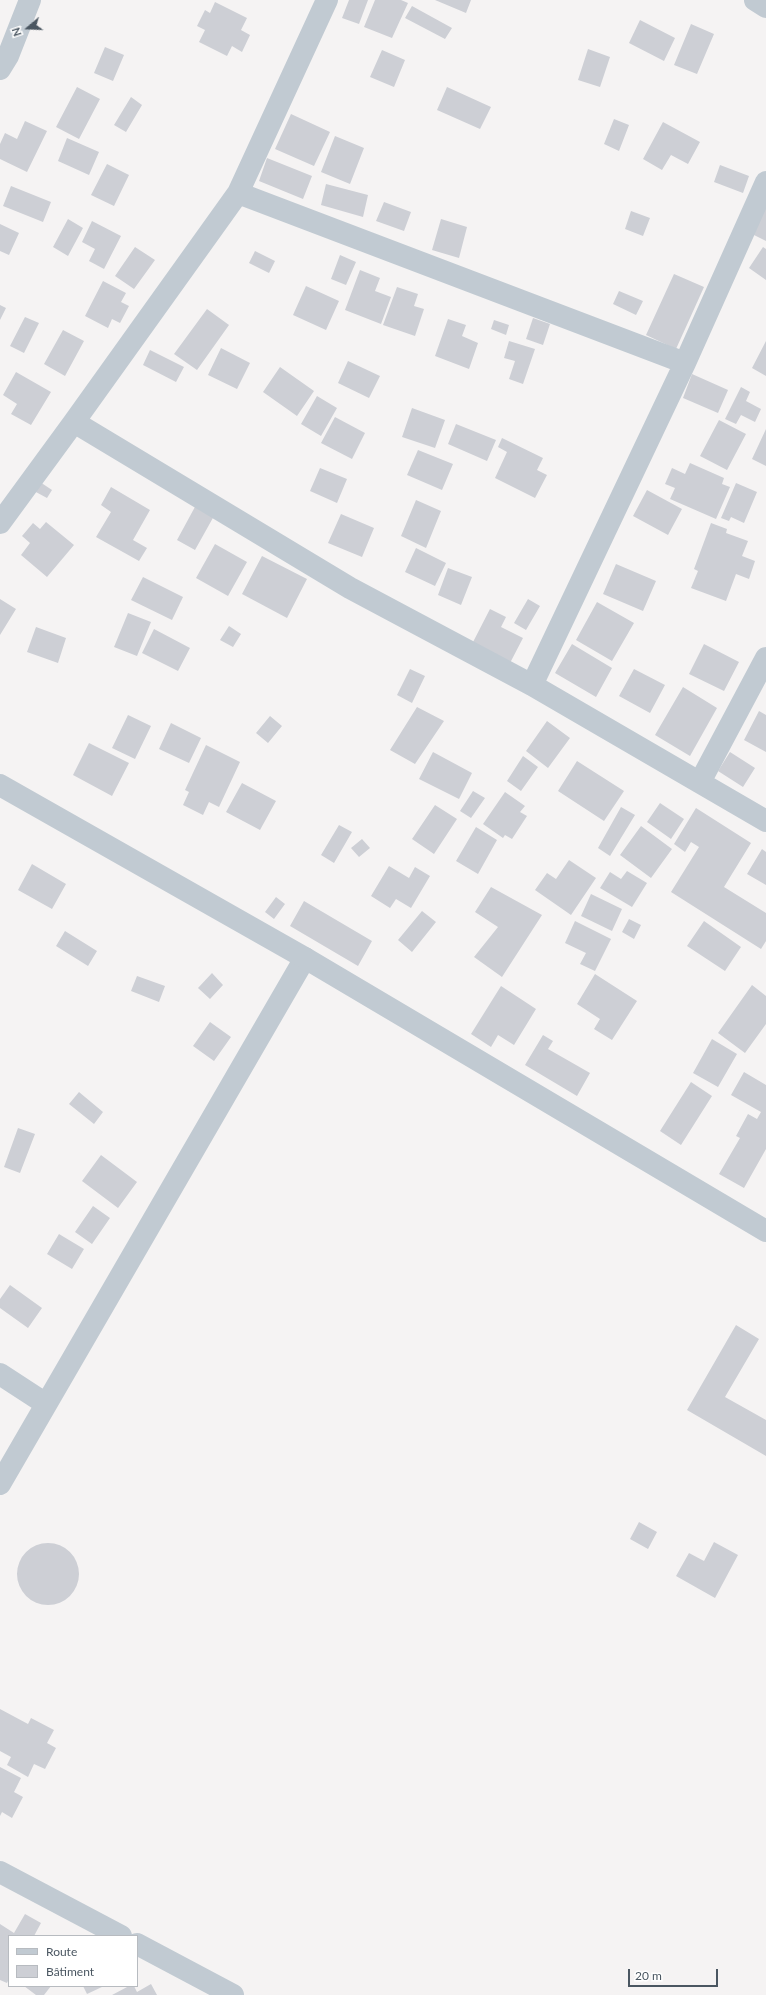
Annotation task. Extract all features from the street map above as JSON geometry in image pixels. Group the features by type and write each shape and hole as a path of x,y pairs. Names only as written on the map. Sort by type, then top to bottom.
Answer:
{"street":[{"path":"0,69 8,56 30,0"},
{"path":"0,523 238,193 327,0"},
{"path":"755,0 766,7"},
{"path":"532,685 685,363 766,182"},
{"path":"238,193 685,363"},
{"path":"74,422 350,588 532,685 766,821"},
{"path":"700,782 766,658"},
{"path":"0,785 305,958 766,1231"},
{"path":"0,1484 305,958"},
{"path":"0,1374 46,1404"},
{"path":"0,1872 119,1935"},
{"path":"138,1945 233,1995"}],"building":[{"path":"349,0 368,0 359,24 342,18"},
{"path":"375,0 401,0 408,3 392,38 364,27"},
{"path":"435,0 471,0 466,13"},
{"path":"215,2 247,18 241,30 250,35 242,52 232,46 227,56 199,42 205,30 197,26 205,10 210,13"},
{"path":"412,6 452,28 445,39 405,18"},
{"path":"640,20 675,38 664,61 629,43"},
{"path":"691,24 714,34 697,74 674,65"},
{"path":"105,47 124,55 113,81 94,73"},
{"path":"588,49 610,57 600,87 578,80"},
{"path":"382,50 405,60 394,87 370,77"},
{"path":"77,87 100,99 79,139 56,127"},
{"path":"447,87 491,107 480,129 437,110"},
{"path":"131,97 142,105 126,132 114,125"},
{"path":"291,114 330,132 314,166 275,149"},
{"path":"614,119 629,125 619,151 604,144"},
{"path":"25,121 47,131 27,172 0,159 0,144 5,133 17,139"},
{"path":"663,122 700,142 688,164 671,155 662,170 643,159"},
{"path":"335,136 364,148 350,184 321,172"},
{"path":"67,138 99,152 89,175 58,161"},
{"path":"267,158 312,176 303,199 259,181"},
{"path":"107,164 129,175 114,206 91,195"},
{"path":"720,165 749,176 743,193 714,182"},
{"path":"326,184 368,195 363,217 321,205"},
{"path":"11,186 51,202 43,222 3,206"},
{"path":"384,202 411,212 404,231 376,221"},
{"path":"766,204 766,241 752,234"},
{"path":"631,211 650,218 643,236 625,229"},
{"path":"68,219 83,228 68,256 53,247"},
{"path":"441,219 467,227 459,258 432,250"},
{"path":"92,221 121,236 104,269 89,261 95,249 82,242"},
{"path":"0,224 19,233 9,255 0,251"},
{"path":"135,247 155,260 134,289 115,276"},
{"path":"763,247 766,249 766,280 749,268"},
{"path":"255,251 275,261 269,273 249,263"},
{"path":"340,255 356,262 346,285 331,279"},
{"path":"360,270 380,278 375,291 391,297 381,324 345,310"},
{"path":"674,274 704,287 676,349 646,335"},
{"path":"103,281 126,293 121,302 129,306 120,323 112,319 108,328 85,316"},
{"path":"306,286 339,301 326,330 293,315"},
{"path":"397,287 418,294 414,306 424,309 415,336 383,325"},
{"path":"619,291 643,301 636,315 613,304"},
{"path":"0,305 6,308 0,320"},
{"path":"207,309 229,325 197,370 174,354"},
{"path":"25,317 39,323 24,353 10,346"},
{"path":"533,318 550,324 543,345 526,339"},
{"path":"448,319 466,325 462,336 478,343 469,369 435,356"},
{"path":"494,320 509,325 506,335 491,329"},
{"path":"63,330 84,341 65,376 44,364"},
{"path":"509,341 535,349 523,384 509,379 515,361 504,358"},
{"path":"766,341 766,376 752,368"},
{"path":"221,348 250,363 237,389 208,375"},
{"path":"150,350 184,367 176,382 143,365"},
{"path":"348,361 380,376 369,398 338,383"},
{"path":"280,367 314,391 297,416 263,392"},
{"path":"16,372 51,392 31,425 11,414 17,404 3,395"},
{"path":"692,374 728,390 718,413 683,398"},
{"path":"741,387 750,392 746,401 761,409 755,422 741,415 736,424 725,419"},
{"path":"317,396 337,408 321,436 301,424"},
{"path":"412,408 445,420 435,448 402,437"},
{"path":"335,417 365,433 352,459 321,443"},
{"path":"719,420 746,434 727,470 700,456"},
{"path":"456,424 496,440 487,461 448,444"},
{"path":"766,429 766,466 752,459"},
{"path":"502,438 543,458 537,470 547,475 535,498 495,478 507,452 498,447"},
{"path":"418,450 453,464 442,490 407,475"},
{"path":"690,463 724,478 722,484 730,487 716,519 670,499 675,488 665,484 672,468 685,474"},
{"path":"320,468 347,479 337,503 310,491"},
{"path":"40,482 52,490 47,498 34,491"},
{"path":"736,483 757,492 744,523 731,517 729,521 721,518"},
{"path":"111,487 150,510 133,540 147,548 139,561 96,537 111,512 101,505"},
{"path":"647,490 682,509 668,535 633,516"},
{"path":"416,500 441,511 426,548 401,536"},
{"path":"196,505 214,516 195,550 177,540"},
{"path":"341,514 374,528 362,557 328,543"},
{"path":"46,522 74,545 47,577 21,555 30,543 22,536 33,523 40,529"},
{"path":"711,523 727,529 726,533 748,541 742,556 755,561 749,579 736,574 726,601 691,588 698,571 694,569"},
{"path":"215,544 247,562 228,596 196,578"},
{"path":"416,548 446,563 435,586 405,572"},
{"path":"262,556 307,579 287,618 242,594"},
{"path":"616,564 656,581 643,611 603,594"},
{"path":"448,568 472,577 461,605 438,595"},
{"path":"143,577 183,597 172,620 131,600"},
{"path":"0,599 16,609 0,635"},
{"path":"528,599 540,606 526,630 514,623"},
{"path":"597,602 634,623 612,661 576,640"},
{"path":"490,609 506,617 501,627 523,638 510,663 472,644"},
{"path":"128,613 151,622 137,656 114,647"},
{"path":"229,626 241,634 233,647 220,640"},
{"path":"36,627 66,638 58,663 27,652"},
{"path":"154,629 190,648 178,671 142,653"},
{"path":"572,644 612,668 596,697 555,673"},
{"path":"704,644 739,662 724,691 689,674"},
{"path":"410,669 425,676 412,703 397,695"},
{"path":"634,669 665,685 650,713 619,696"},
{"path":"683,687 717,708 690,756 655,735"},
{"path":"417,707 444,721 415,764 390,750"},
{"path":"759,711 766,715 766,752 744,740"},
{"path":"128,715 151,726 135,759 112,748"},
{"path":"270,716 282,726 268,743 256,733"},
{"path":"547,721 570,738 548,768 526,751"},
{"path":"171,723 201,738 189,763 159,749"},
{"path":"89,743 129,763 112,796 73,775"},
{"path":"206,745 240,762 219,807 209,802 203,815 183,805 189,792 185,790"},
{"path":"433,752 472,773 459,799 419,779"},
{"path":"730,752 755,768 743,787 718,771"},
{"path":"523,756 538,767 521,791 507,781"},
{"path":"577,761 624,791 604,821 558,791"},
{"path":"242,783 276,801 260,830 226,812"},
{"path":"473,791 485,798 471,818 460,811"},
{"path":"505,792 525,806 520,812 527,816 512,839 505,835 503,838 483,824"},
{"path":"660,803 684,819 671,839 647,822"},
{"path":"435,805 457,819 434,854 412,839"},
{"path":"621,807 635,815 610,856 598,848"},
{"path":"696,808 751,843 724,887 766,913 766,941 761,949 671,892 699,847 691,842 685,852 674,844"},
{"path":"339,825 352,832 334,863 321,855"},
{"path":"641,826 672,849 651,878 620,855"},
{"path":"476,827 497,840 478,874 456,861"},
{"path":"362,839 370,848 359,857 351,848"},
{"path":"762,849 766,852 766,885 747,874"},
{"path":"569,860 596,878 571,915 535,890 547,873 556,879"},
{"path":"32,864 66,884 52,909 18,890"},
{"path":"389,866 409,878 415,867 430,876 411,908 396,899 390,908 371,896"},
{"path":"627,871 647,883 632,907 600,888 610,872 621,879"},
{"path":"491,887 542,915 502,977 474,957 498,927 475,912"},
{"path":"591,894 622,909 612,931 581,916"},
{"path":"276,897 285,904 274,919 265,912"},
{"path":"304,901 372,941 358,966 290,926"},
{"path":"422,911 436,922 412,952 398,940"},
{"path":"629,919 641,925 634,939 622,932"},
{"path":"575,921 611,939 595,971 580,964 586,953 565,943"},
{"path":"704,921 741,947 725,971 687,946"},
{"path":"65,931 97,951 88,966 56,946"},
{"path":"212,973 223,985 210,999 198,988"},
{"path":"595,974 637,1001 612,1040 594,1029 600,1019 577,1004"},
{"path":"137,976 165,986 159,1002 131,991"},
{"path":"752,985 766,996 766,1024 745,1053 718,1033"},
{"path":"501,986 536,1009 514,1045 498,1035 491,1047 471,1034"},
{"path":"210,1022 231,1037 214,1061 193,1046"},
{"path":"543,1035 553,1041 548,1049 590,1073 577,1096 525,1065"},
{"path":"712,1039 737,1054 718,1087 693,1073"},
{"path":"744,1072 766,1085 766,1149 744,1188 719,1174 740,1138 736,1136 748,1114 757,1119 761,1112 731,1095"},
{"path":"691,1082 712,1096 681,1145 660,1131"},
{"path":"79,1092 103,1112 94,1124 69,1104"},
{"path":"18,1128 35,1134 20,1173 4,1167"},
{"path":"101,1155 137,1182 118,1208 82,1181"},
{"path":"93,1206 110,1218 92,1244 75,1232"},
{"path":"59,1234 84,1249 72,1269 47,1254"},
{"path":"10,1285 42,1308 28,1328 0,1308 0,1299"},
{"path":"736,1325 759,1339 725,1397 766,1420 766,1456 687,1410"},
{"path":"639,1522 657,1532 648,1549 630,1539"},
{"path":"714,1542 738,1555 715,1598 676,1576 689,1553 704,1561"},
{"path":"42,1543 54,1543 70,1552 77,1562 79,1574 77,1586 70,1596 54,1605 42,1605 31,1600 22,1591 17,1580 17,1568 22,1557 31,1548"},
{"path":"0,1709 28,1724 31,1718 54,1730 47,1743 56,1748 45,1769 34,1764 28,1777 7,1765 11,1757 0,1751"},
{"path":"0,1767 21,1778 14,1792 23,1797 12,1818 2,1812 0,1816"},
{"path":"25,1914 41,1923 35,1935 8,1935 7,1983 0,1980 0,1924 14,1933"},
{"path":"151,1984 157,1995 112,1995 127,1987 134,1987 137,1992"},
{"path":"25,1987 50,1987 44,1995 36,1995"},
{"path":"84,1987 102,1987 87,1994"}]}
